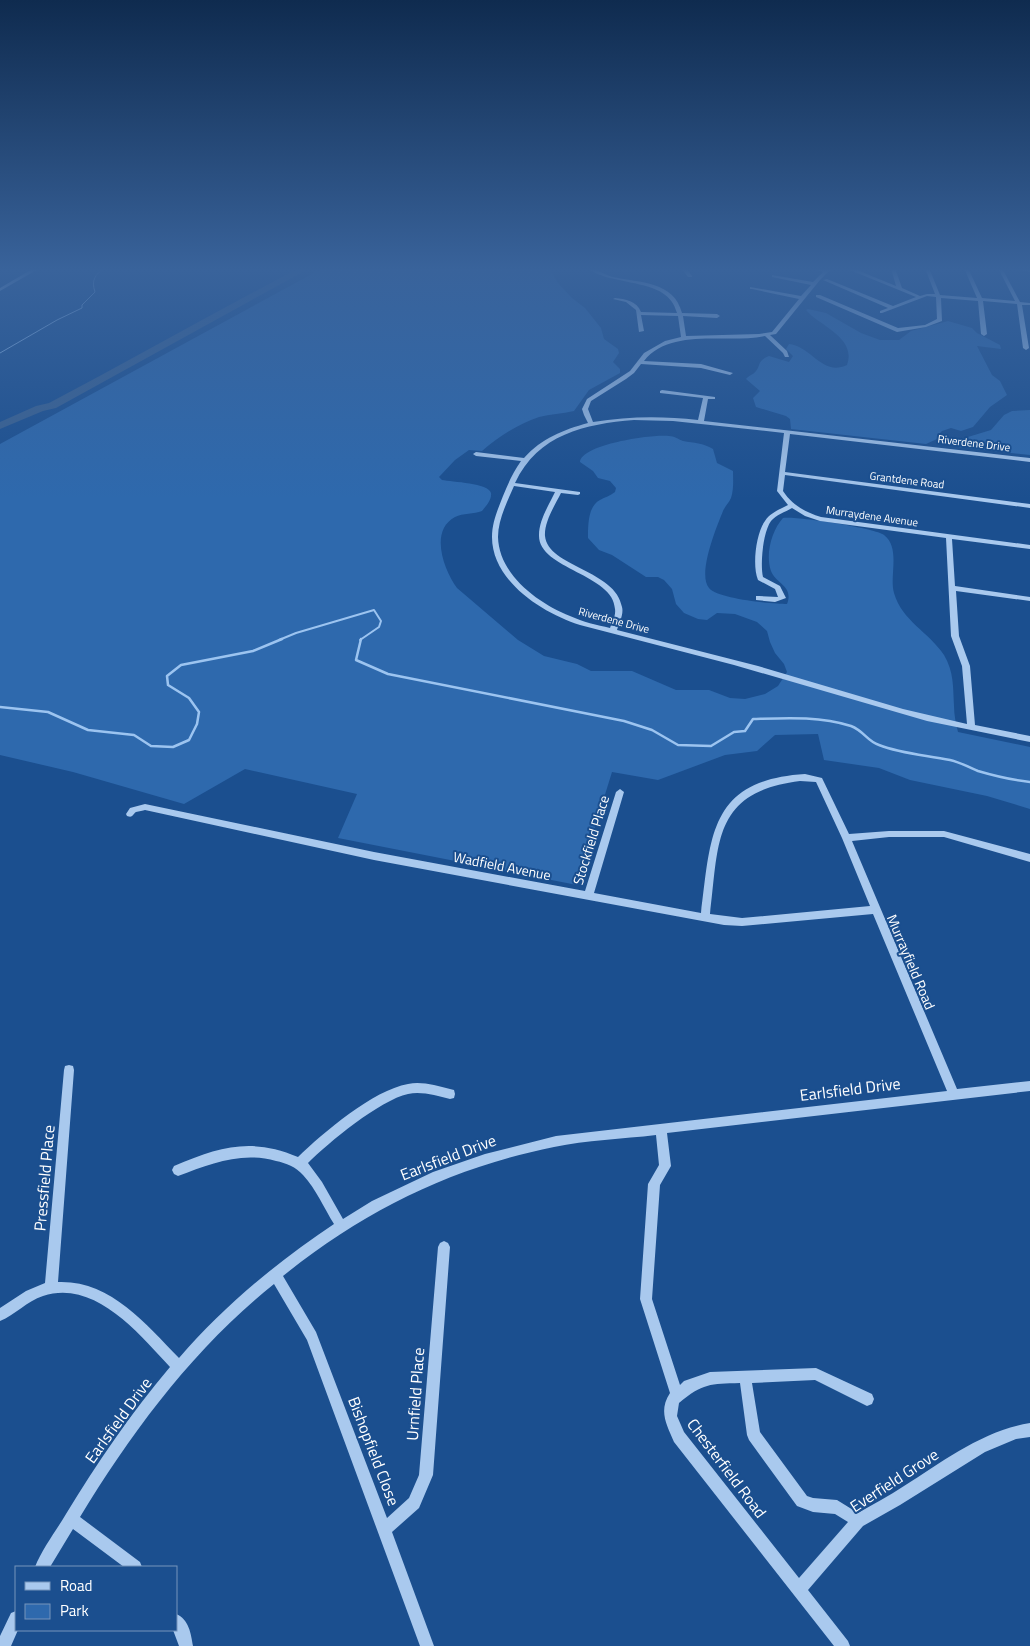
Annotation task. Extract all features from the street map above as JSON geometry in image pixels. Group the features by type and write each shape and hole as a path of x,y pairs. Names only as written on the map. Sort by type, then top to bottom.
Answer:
{"street":[{"path":"592,424 586,414 586,404 593,396 632,372 656,347 663,345"},
{"path":"776,345 787,356"},
{"path":"640,362 701,366 730,373"},
{"path":"662,392 713,398"},
{"path":"700,422 706,397"},
{"name":"Riverdene Drive","path":"1030,460 700,422 642,418 592,424 567,432 548,441 524,460 499,512 494,535 496,550 511,577 546,607 567,618 736,662 918,715 1030,739"},
{"path":"759,598 775,600 782,598 778,588 760,578 758,570 766,525 776,514 791,506 780,491 787,431"},
{"path":"476,454 524,460"},
{"name":"Grantdene Road","path":"782,473 1030,506"},
{"path":"512,484 578,493"},
{"path":"559,491 543,529 542,538 545,545 554,555 613,593 618,602 619,611 613,631"},
{"name":"Murraydene Avenue","path":"791,506 805,514 820,519 1030,548"},
{"path":"949,537 956,636 966,666 971,727"},
{"path":"952,588 1030,599"},
{"name":"Murrayfield Road","path":"705,916 717,839 725,814 742,796 770,782 816,778 822,784 846,838 874,910 954,1095"},
{"name":"Stockfield Place","path":"588,896 620,792"},
{"name":"Wadfield Avenue","path":"130,814 133,810 145,807 374,856 724,921 742,922 874,910"},
{"path":"846,838 896,834 944,834 1030,858"},
{"name":"Pressfield Place","path":"51,1288 69,1070"},
{"name":"Earlsfield Drive","path":"43,1566 134,1423 179,1367 224,1321 275,1274 341,1226 416,1185 470,1164 512,1151 556,1141 1030,1086"},
{"path":"300,1163 348,1124 388,1096 399,1091 419,1088 450,1094"},
{"path":"661,1129 665,1166 654,1184 646,1299 677,1396 689,1386 710,1378 816,1374 867,1399"},
{"path":"178,1170 227,1153 250,1150 269,1152 300,1163 309,1173 341,1226"},
{"name":"Urnfield Place","path":"385,1529 414,1502 426,1475 444,1247"},
{"name":"Bishopfield Close","path":"275,1274 312,1336 385,1529 426,1646"},
{"path":"0,1315 34,1294 51,1288 78,1288 109,1300 179,1367"},
{"path":"746,1377 754,1435 802,1501 813,1505 837,1507 858,1521"},
{"name":"Chesterfield Road","path":"677,1396 673,1399 670,1416 679,1437 844,1646"},
{"name":"Everfield Grove","path":"798,1590 858,1521 950,1465 1006,1436 1030,1430"},
{"path":"71,1519 134,1566"},
{"path":"3,1646 15,1620"},
{"path":"178,1624 182,1629 186,1646"}],"green space":[{"path":"182,345 612,345 618,349 619,353 613,362 620,369 620,373 589,390 574,411 539,417 523,423 482,451 469,450 455,460 439,477 442,480 484,487 491,493 490,500 482,511 455,517 447,523 443,531 441,551 448,571 457,588 518,640 544,656 577,664 591,671 632,671 676,690 709,690 730,698 745,699 765,694 778,686 787,672 784,664 775,653 767,631 757,622 735,614 717,613 707,620 698,619 684,613 676,604 672,589 664,580 658,577 646,577 612,555 599,550 588,538 588,527 593,507 600,500 615,492 616,488 610,481 598,478 593,471 580,462 584,456 592,450 605,445 661,436 671,436 683,441 706,446 713,449 717,463 733,471 731,498 720,518 709,550 705,572 709,588 714,592 734,598 787,604 788,593 773,575 769,564 769,550 773,536 783,518 835,523 866,529 884,535 892,547 894,562 893,586 898,603 909,619 938,647 950,667 958,732 1030,747 1030,809 987,796 910,780 879,768 824,760 818,734 775,735 757,751 725,755 658,780 612,772 577,885 338,838 357,794 245,769 184,804 73,772 0,755 0,444"},
{"path":"789,345 792,345 804,350 824,364 839,368 847,365 849,355 845,345 1000,345 1001,349 977,346 992,375 1000,381 1007,395 990,407 973,427 961,431 951,428 942,431 937,439 926,444 791,429 790,419 786,416 756,407 753,398 760,391 746,379 769,356 789,362 793,356 786,349"},
{"path":"1030,410 1030,455 957,447 956,443 958,440 991,430 1004,415 1012,411"}],"waterway":[{"path":"0,353 14,345"},
{"path":"0,426 40,408 52,406 165,345"},
{"path":"279,640 296,633 374,610 381,621 379,627 361,639"},
{"path":"0,707 48,712 88,730 134,735 151,746 173,747 189,740 197,724 199,712 189,698 168,685 167,676 181,665 253,651 282,639"},
{"path":"361,639 356,660 388,674 624,721 652,730 678,745 711,746 734,732 745,731 753,719 815,719 851,726 868,739 888,748 950,760 984,773 1030,782"}]}
